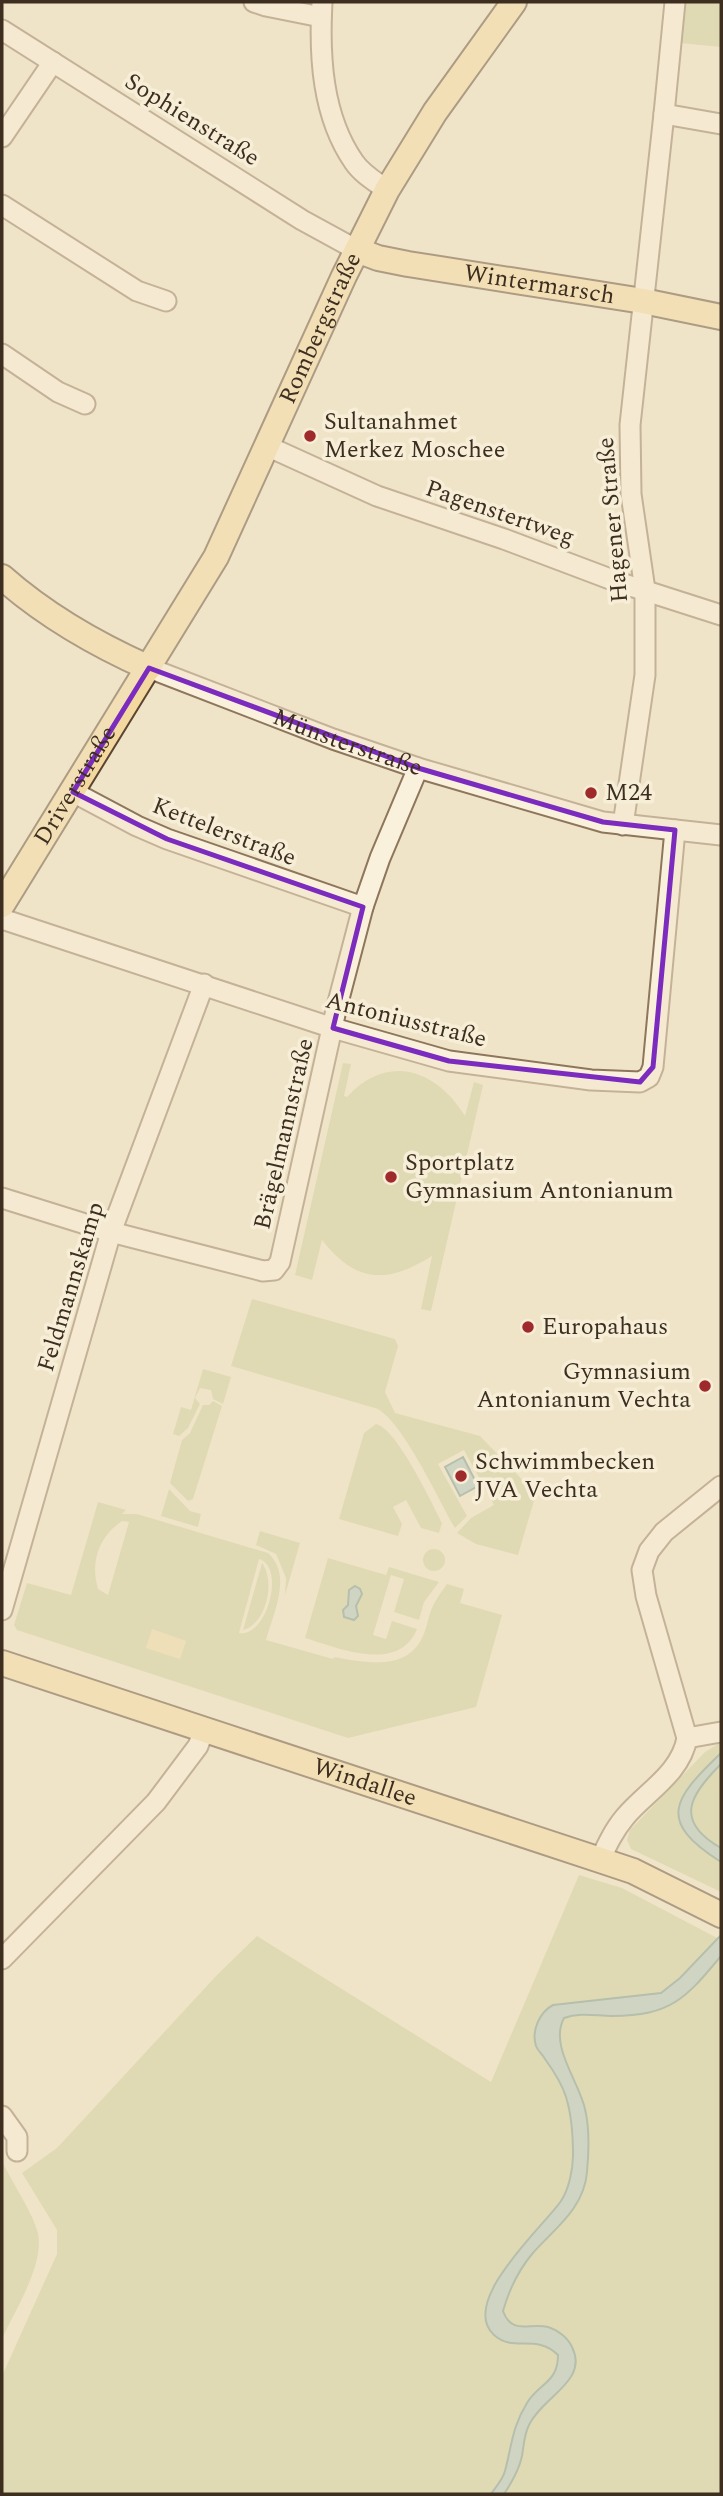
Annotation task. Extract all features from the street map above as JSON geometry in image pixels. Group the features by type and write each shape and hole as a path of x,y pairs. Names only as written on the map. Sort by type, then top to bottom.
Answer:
{"main road":[{"name":"Rombergstraße","path":"149,668 216,557 387,190 435,112 514,2"},
{"name":"Wintermarsch","path":"357,250 378,258 408,264 643,301 721,317"},
{"name":"Münsterstraße","path":"2,577 27,599 64,624 107,649 149,668"},
{"name":"Driverstraße","path":"2,905 149,668"},
{"name":"Windallee","path":"2,1663 633,1871 721,1915"}],"street":[{"path":"254,2 322,9 323,78 333,122 355,163 387,190"},
{"name":"Hagener Straße","path":"623,825 645,675 645,590 634,517 629,425 675,2"},
{"name":"Sophienstraße","path":"2,30 302,220 357,250"},
{"path":"2,137 53,62"},
{"path":"664,114 721,124"},
{"path":"2,205 137,291 166,301"},
{"path":"2,354 58,392 85,404"},
{"name":"Pagenstertweg","path":"267,446 377,496 721,615"},
{"name":"Münsterstraße","path":"149,668 333,739 418,768 603,822 721,835"},
{"name":"Brägelmannstraße","path":"111,1232 263,1271 274,1270 280,1262 363,907 380,858 418,768"},
{"name":"Kettelerstraße","path":"73,792 167,839 363,907"},
{"name":"Antoniusstraße","path":"2,919 333,1028 449,1061 591,1080 640,1082 649,1077 653,1067 675,830"},
{"name":"Feldmannskamp","path":"2,1610 111,1232 204,984"},
{"path":"2,1198 111,1232"},
{"path":"600,1860 613,1833 624,1818 678,1763 685,1750 687,1738 646,1596 642,1570 649,1551 664,1532 721,1486"},
{"path":"2,1959 156,1802 198,1746 204,1730"},
{"path":"687,1738 721,1732"},
{"path":"2,2116 17,2137 17,2151"}],"highlighted area":[{"path":"149,668 418,768 603,822 675,830 653,1067 640,1082 449,1061 333,1028 363,907 167,839 73,792"}],"green space":[{"path":"682,2 721,2 721,47 680,43"},
{"name":"Sportplatz Gymnasium Antonianum","path":"343,1063 351,1064 344,1096 347,1097 363,1083 379,1075 395,1071 411,1072 441,1087 465,1116 474,1082 483,1085 431,1311 421,1309 432,1256 401,1272 373,1275 348,1265 322,1240 312,1280 295,1275"},
{"path":"252,1299 395,1339 398,1346 385,1392 395,1413 480,1436 536,1494 518,1555 476,1544 457,1533 471,1518 494,1505 464,1450 438,1464 467,1516 455,1528 410,1446 378,1409 231,1366"},
{"path":"203,1369 231,1377 223,1404 213,1399 211,1390 200,1388 195,1398 200,1404 188,1428 179,1436 173,1434 181,1407 191,1410"},
{"path":"213,1401 222,1406 193,1499 188,1501 170,1483 182,1440 190,1433 203,1405 209,1405"},
{"path":"376,1424 394,1438 413,1467 442,1523 439,1533 421,1528 406,1500 393,1507 402,1524 398,1536 339,1519 364,1433"},
{"path":"169,1489 190,1511 201,1514 198,1527 161,1516"},
{"path":"98,1502 126,1510 122,1514 137,1514 268,1553 279,1572 280,1583 266,1640 333,1659 383,1662 406,1656 422,1638 433,1606 447,1584 464,1589 460,1603 502,1615 476,1707 348,1738 17,1630 14,1625 27,1583 71,1595","holes":["122,1521 129,1522 108,1595 98,1589 96,1559 107,1534","259,1559 267,1565 271,1575 270,1601 258,1625 249,1632 239,1633"]},
{"path":"260,1531 300,1543 285,1595 286,1578 276,1554 256,1545"},
{"path":"434,1549 442,1552 445,1560 442,1568 434,1571 426,1568 423,1560 426,1552"},
{"path":"328,1558 386,1575 389,1567 439,1582 424,1602 419,1620 394,1612 404,1579 391,1575 373,1635 386,1639 392,1621 417,1629 408,1643 397,1651 367,1654 305,1638"},
{"path":"262,1563 268,1581 266,1601 258,1620 243,1630"},
{"path":"721,1742 721,1892 631,1849 627,1840 630,1830 705,1752"},
{"path":"579,1875 622,1888 721,1940 721,2494 2,2494 2,2376 57,2254 57,2230 22,2173 57,2148 217,1975 257,1936 491,2082"},
{"path":"2,2161 31,2214 39,2242 34,2270 2,2339"}],"sand":[{"path":"152,1629 186,1641 180,1659 146,1648"}],"water":[{"name":"Schwimmbecken JVA Vechta","path":"463,1457 478,1486 460,1496 445,1467"},
{"path":"355,1586 362,1594 356,1606 358,1616 354,1620 344,1617 343,1610 348,1605 349,1590"},
{"path":"721,1753 721,1764 701,1787 691,1808 697,1828 721,1848 721,1862 687,1834 680,1822 679,1809 692,1784"},
{"path":"721,1935 721,1956 698,1983 676,2002 649,2013 564,2018 560,2029 562,2052 582,2098 588,2125 585,2185 567,2218 522,2267 503,2311 507,2319 516,2326 541,2326 555,2330 568,2340 576,2359 570,2379 544,2405 529,2425 519,2466 504,2494 491,2494 504,2474 515,2428 522,2412 532,2396 555,2372 558,2355 542,2345 509,2343 502,2340 494,2335 486,2321 487,2304 495,2285 508,2265 561,2201 571,2173 573,2140 570,2111 560,2082 536,2046 538,2022 544,2012 553,2005 661,1993 680,1978"}],"place":[{"name":"Sultanahmet Merkez Moschee","path":"310,436"},
{"name":"M24","path":"591,793"},
{"name":"Sportplatz Gymnasium Antonianum","path":"391,1177"},
{"name":"Europahaus","path":"528,1327"},
{"name":"Gymnasium Antonianum Vechta","path":"705,1386"},
{"name":"Schwimmbecken JVA Vechta","path":"461,1476"}]}
